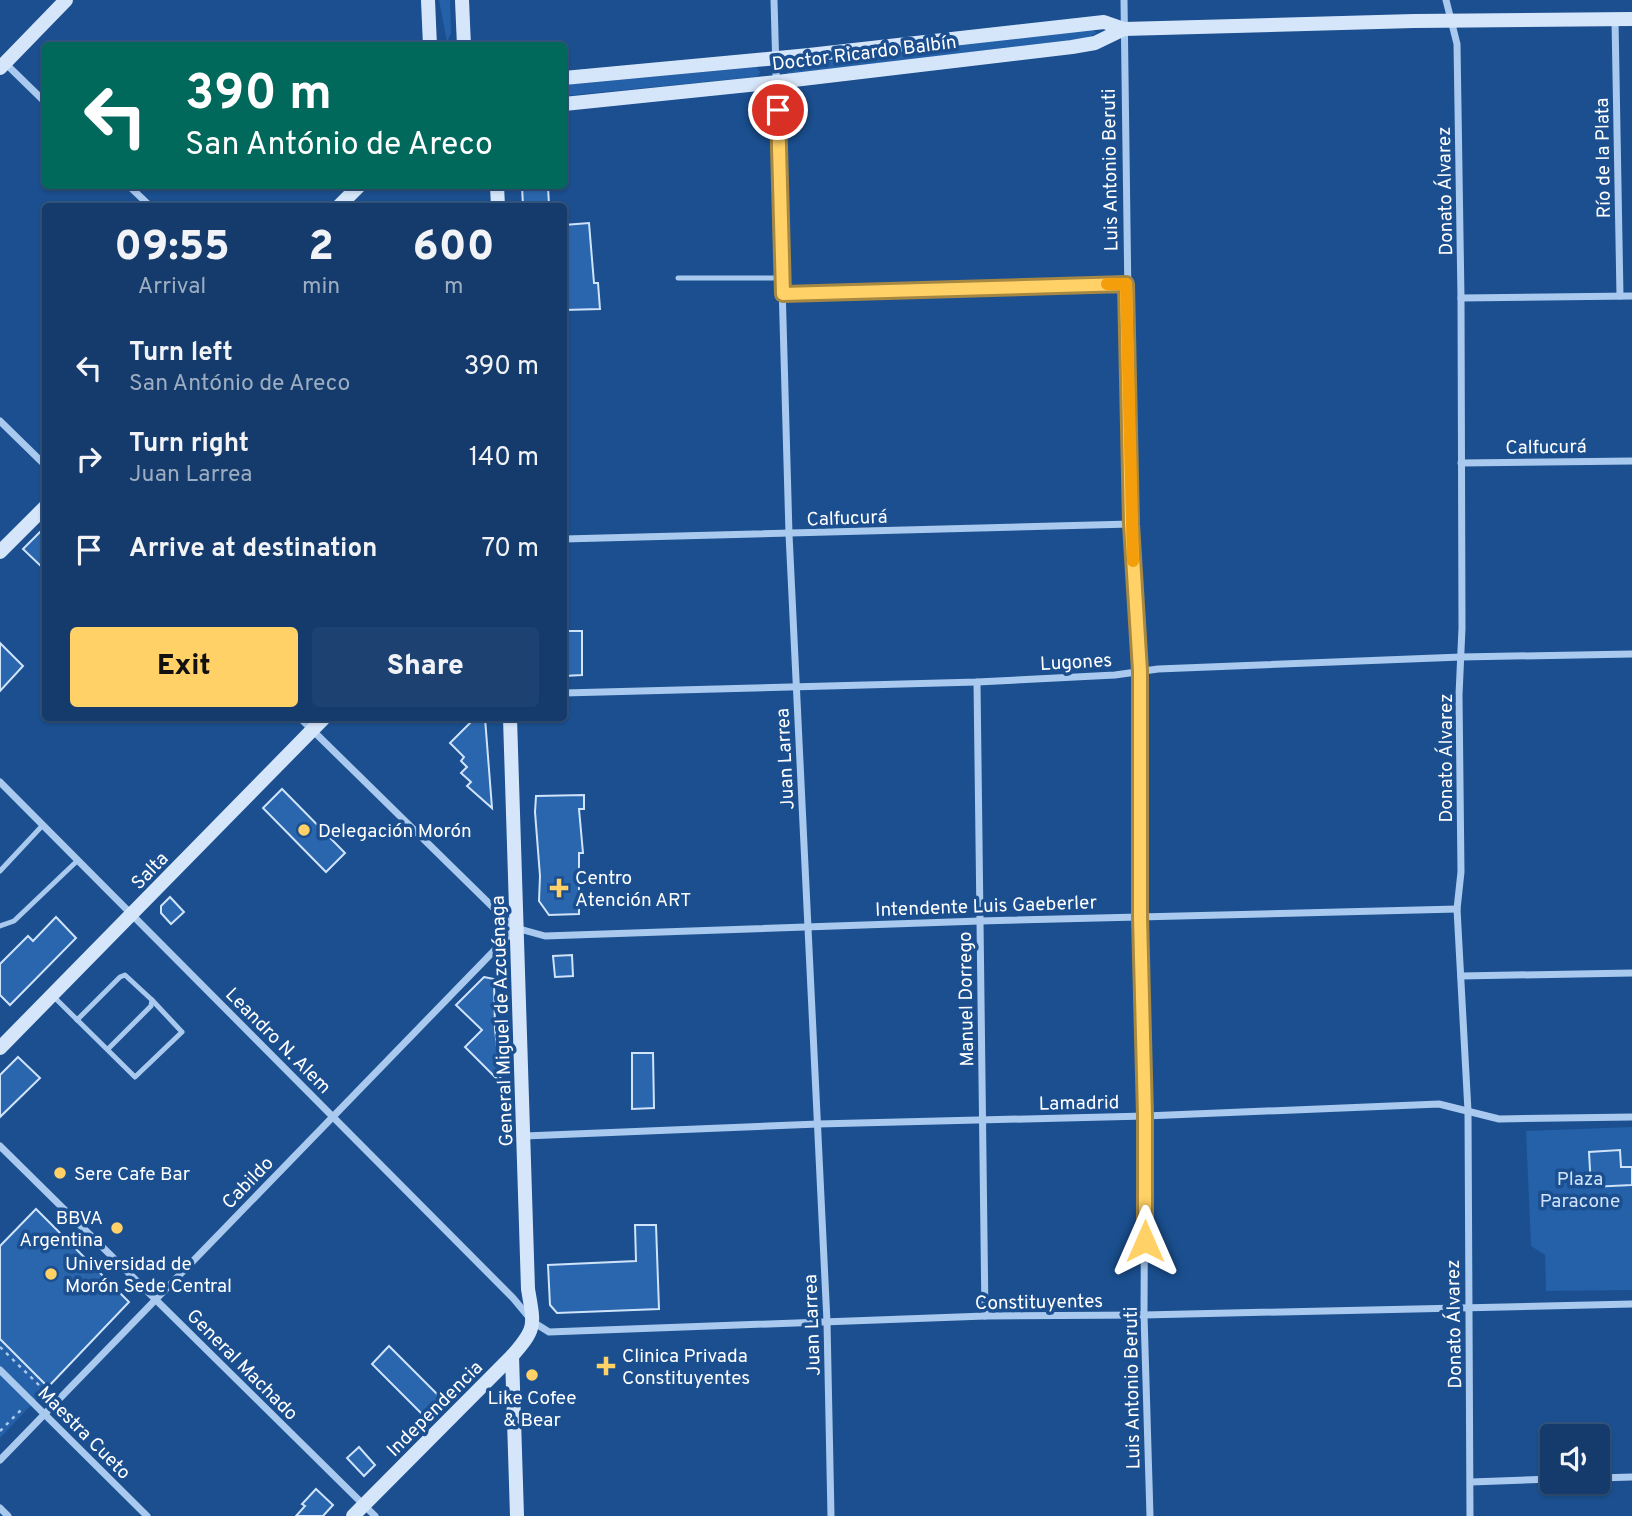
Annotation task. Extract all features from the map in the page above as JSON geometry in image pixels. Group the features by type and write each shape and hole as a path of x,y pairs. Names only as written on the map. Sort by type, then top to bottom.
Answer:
{"main road":[{"path":"2,63 66,0"},
{"path":"462,0 464,42"},
{"path":"428,4 430,42"},
{"path":"428,4 436,42"},
{"name":"Doctor Ricardo Balbín","path":"567,78 1104,22 1124,29 1451,20 1632,19"},
{"name":"Doctor Ricardo Balbín","path":"567,104 1072,47 1095,43 1124,29"},
{"path":"342,203 356,189"},
{"path":"0,552 42,510"},
{"name":"Salta","path":"0,1048 321,721"},
{"name":"General Miguel de Azcuénaga","path":"510,721 528,1289 533,1322"},
{"name":"Independencia","path":"359,1511 529,1338 533,1322"},
{"path":"512,1356 517,1516"}],"street":[{"name":"Juan Larrea","path":"774,0 789,534 827,1322 831,1516"},
{"name":"Luis Antonio Beruti","path":"1124,0 1131,524 1140,671 1140,917 1145,1116 1144,1315 1150,1516"},
{"name":"Donato Álvarez","path":"1446,0 1457,44 1461,298 1461,872 1457,909 1468,1111 1470,1516"},
{"name":"Río de la Plata","path":"1615,20 1620,296"},
{"path":"2,63 42,99"},
{"path":"132,189 147,203"},
{"path":"783,294 1126,284"},
{"path":"1461,298 1632,296"},
{"path":"0,421 42,462"},
{"name":"Calfucurá","path":"1461,463 1632,461"},
{"name":"Calfucurá","path":"567,539 1131,524"},
{"name":"Lugones","path":"567,693 977,682 1115,676 1140,671 1461,657 1632,654"},
{"name":"Manuel Dorrego","path":"977,682 985,1317"},
{"path":"303,721 516,928"},
{"name":"Leandro N. Alem","path":"0,782 513,1297 533,1322"},
{"name":"Intendente Luis Gaeberler","path":"516,928 545,936 809,926 1457,909"},
{"name":"Cabildo","path":"0,1460 516,928"},
{"path":"1461,976 1632,973"},
{"name":"Lamadrid","path":"525,1136 1439,1104 1499,1119 1632,1117"},
{"name":"General Machado","path":"0,1146 155,1299 359,1511 375,1516"},
{"name":"Constituyentes","path":"533,1322 549,1332 985,1317 1632,1304"},
{"name":"Maestra Cueto","path":"0,1370 147,1516"},
{"path":"1610,1478 1632,1477"},
{"path":"1471,1482 1540,1479"},
{"path":"0,1508 8,1516"}],"lane":[{"path":"678,278 783,278"},
{"path":"0,871 42,826"},
{"path":"0,926 14,921 77,861"},
{"path":"52,995 132,1074 138,1076 182,1030 130,978 123,976 78,1020"},
{"path":"108,1049 151,1006 152,1000"}],"green space":[{"path":"439,0 450,0 451,33 447,42"},
{"path":"1090,28 1097,33 1087,38 787,74 791,66"},
{"path":"757,67 760,72 754,77 567,96 567,85"},
{"name":"Plaza Paracone","path":"1632,1127 1632,1290 1546,1291 1545,1255 1531,1246 1526,1131"},
{"path":"0,1339 48,1387 0,1438"}],"building":[{"path":"522,189 548,189 549,203 523,203"},
{"path":"589,223 594,283 598,283 600,309 567,310 567,225"},
{"path":"42,530 42,567 23,549"},
{"path":"567,631 582,631 582,675 567,676"},
{"path":"0,643 23,666 0,691"},
{"path":"472,721 485,721 492,808 467,786 471,782 461,773 467,767 461,761 464,757 450,743"},
{"name":"Delegación Morón","path":"282,789 345,853 326,872 263,808"},
{"path":"584,795 584,809 579,809 583,853 579,853 579,914 549,915 539,901 536,796"},
{"path":"170,897 184,912 171,924 161,913 161,906"},
{"path":"56,917 76,938 10,1005 0,995 0,964 28,936 33,941"},
{"path":"572,955 573,976 555,977 553,956"},
{"path":"484,977 494,979 495,1029 501,1083 465,1047 482,1030 456,1005"},
{"path":"632,1053 653,1053 654,1108 632,1109"},
{"path":"18,1057 40,1078 0,1117 0,1075"},
{"path":"1620,1150 1621,1167 1632,1167 1632,1185 1591,1187 1589,1152"},
{"name":"Universidad de Morón Sede Central","path":"36,1209 129,1302 48,1387 0,1339 0,1246"},
{"path":"635,1225 656,1225 659,1309 557,1313 550,1305 548,1265 636,1261"},
{"path":"389,1346 442,1399 424,1416 372,1364"},
{"path":"359,1447 375,1465 364,1476 347,1458"},
{"path":"316,1489 333,1505 323,1516 296,1516 305,1506 302,1504"}],"slow traffic":[{"path":"1107,284 1126,284 1133,561"}],"place":[{"name":"Delegación Morón","path":"304,830"},
{"name":"Centro Atención ART","path":"559,888"},
{"name":"Sere Cafe Bar","path":"60,1173"},
{"name":"BBVA Argentina","path":"117,1228"},
{"name":"Universidad de Morón Sede Central","path":"51,1274"},
{"name":"Clinica Privada Constituyentes","path":"606,1366"},
{"name":"Like Cofee & Bear","path":"532,1375"}],"route":[{"path":"778,110 783,294 1126,284 1131,524 1140,671 1140,917 1145,1241"}]}
